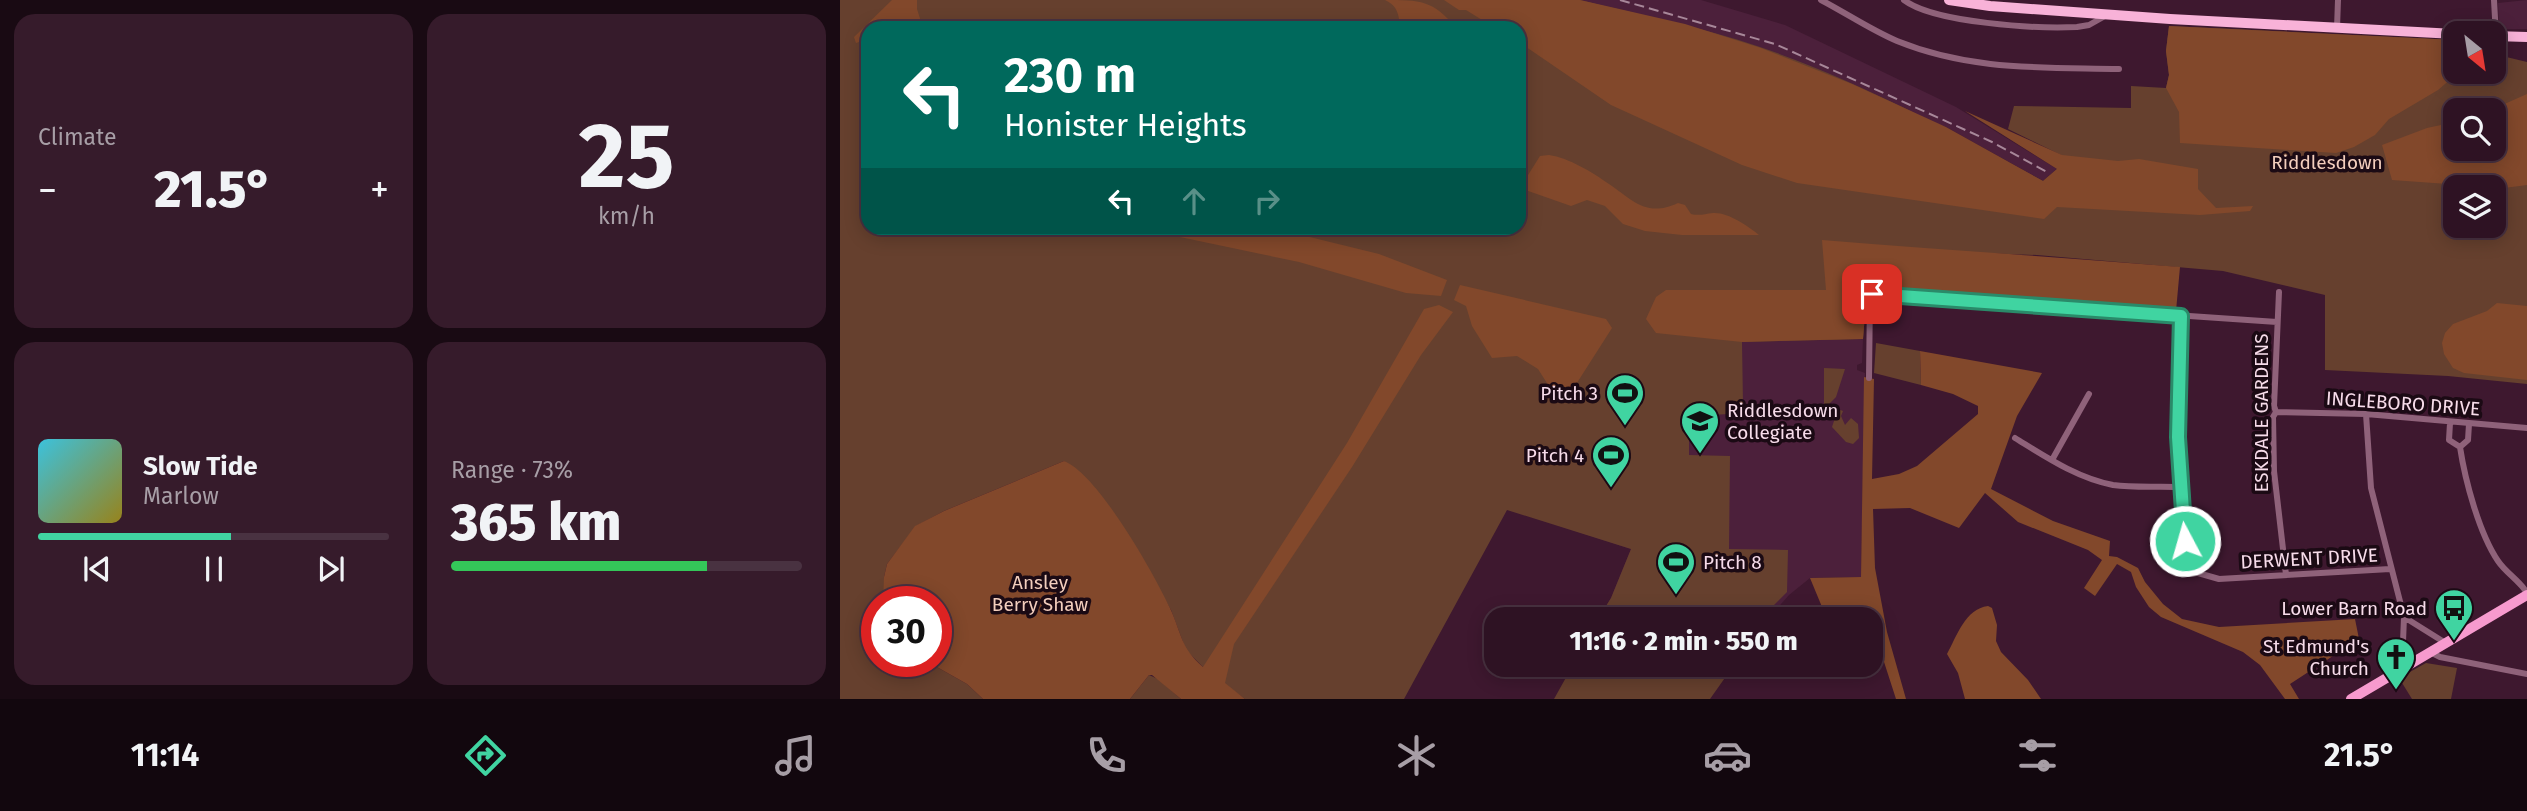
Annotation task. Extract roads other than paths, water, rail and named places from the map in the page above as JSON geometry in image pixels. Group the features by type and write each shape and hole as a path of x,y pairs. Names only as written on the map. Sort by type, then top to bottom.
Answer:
{"highway":[{"path":"1950,0 1990,6 2106,15 2443,33"},
{"path":"2506,36 2527,37"}],"main road":[{"path":"2351,699 2527,594"}],"street":[{"path":"1821,0 1896,40 1946,57 1993,66 2119,69"},
{"path":"1904,0 1920,9 1987,23 2077,27 2089,25 2106,15"},
{"path":"2337,28 2338,0"},
{"path":"2494,0 2495,21"},
{"name":"ESKDALE GARDENS","path":"2278,292 2276,412 2273,417 2274,471 2286,575"},
{"path":"1869,378 1870,294 2277,322"},
{"name":"DERWENT DRIVE","path":"2181,316 2178,370 2179,486 2187,555 2198,573 2219,579 2390,569"},
{"path":"2052,460 2090,394"},
{"name":"INGLEBORO DRIVE","path":"2276,412 2366,414 2527,428"},
{"path":"2366,414 2371,488 2404,617 2402,667"},
{"path":"2450,423 2449,440 2460,447 2470,489 2496,558 2506,573 2527,594"},
{"path":"2460,447 2468,440 2469,424"},
{"path":"2015,438 2067,469 2113,484 2179,486"},
{"path":"2404,617 2444,642"},
{"path":"2429,651 2440,657 2527,674"}],"railway":[{"path":"1620,0 1775,44 1992,142 2047,172"}],"place":[{"name":"Pitch 3","path":"1625,427"},
{"name":"Riddlesdown Collegiate","path":"1700,455"},
{"name":"Pitch 4","path":"1611,489"},
{"name":"Pitch 8","path":"1676,596"},
{"name":"Lower Barn Road","path":"2454,642"},
{"name":"St Edmund's Church","path":"2396,691"}],"park label":[{"name":"Riddlesdown","path":"2327,162"},
{"name":"Ansley Berry Shaw","path":"1040,593"}]}
